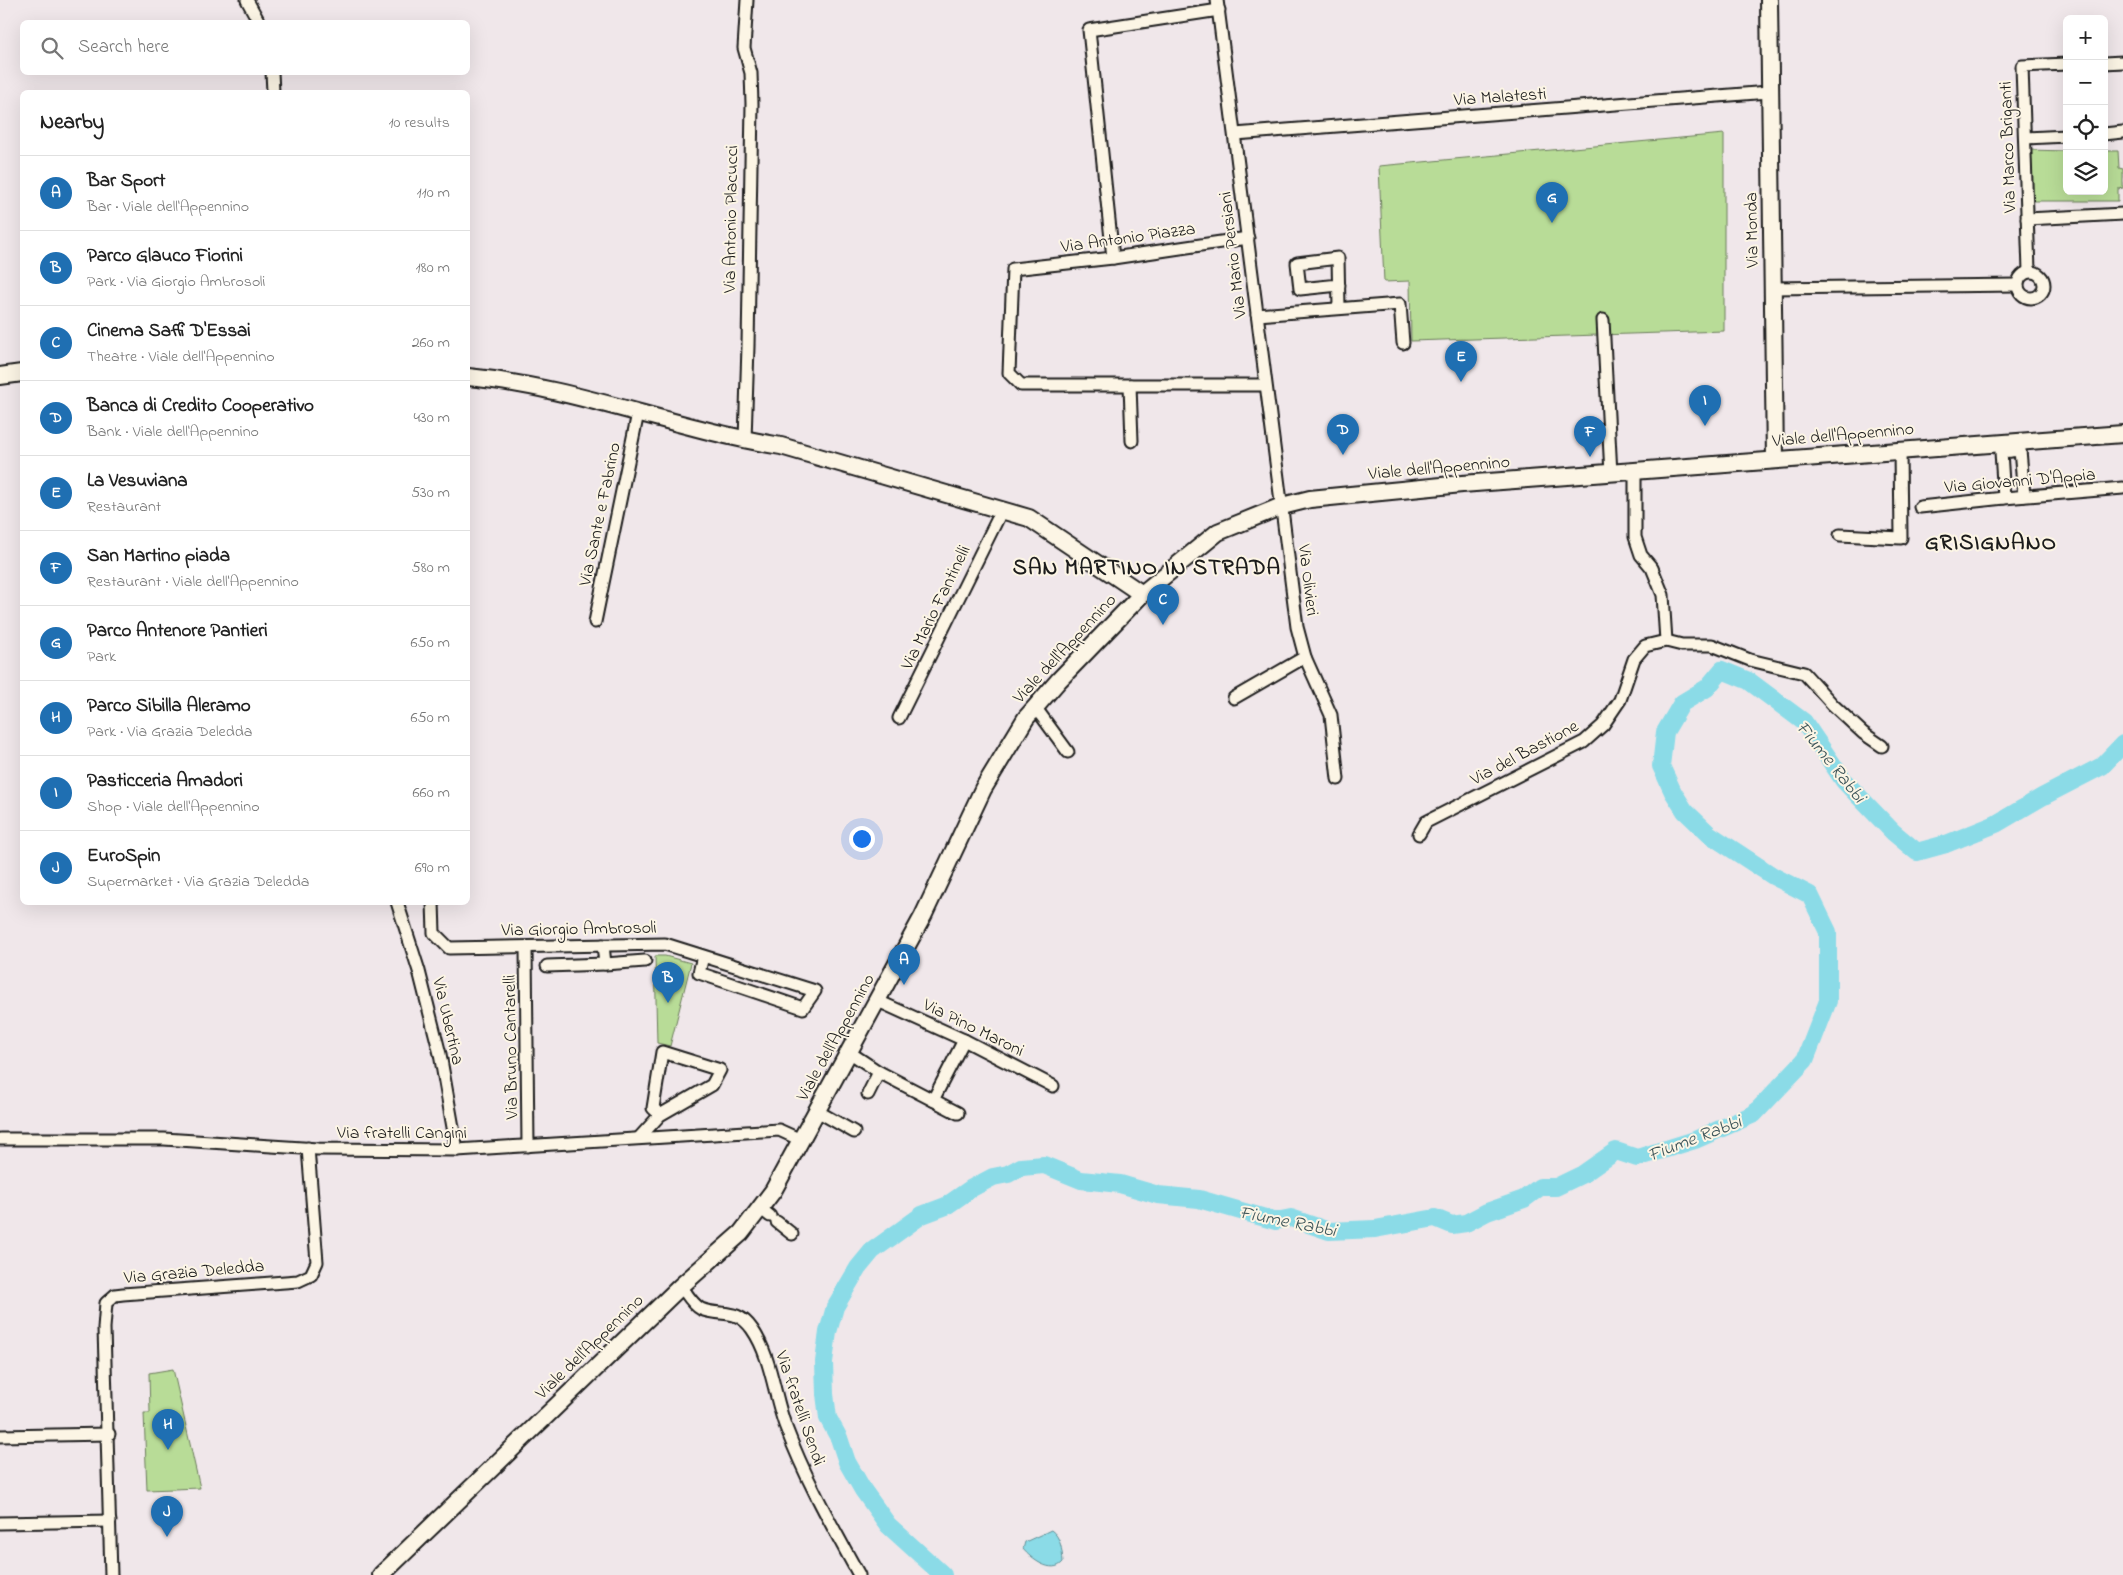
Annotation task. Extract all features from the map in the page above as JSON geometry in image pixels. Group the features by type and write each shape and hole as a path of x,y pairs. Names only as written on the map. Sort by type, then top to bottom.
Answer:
{"main road":[{"name":"Via Monda","path":"1769,0 1771,288 1775,460"},
{"path":"470,378 552,391 745,440 781,446 1030,518 1098,562 1142,594"},
{"name":"Viale dell'Appennino","path":"381,1575 681,1286 741,1233 769,1215 773,1191 923,916 983,790 1026,718 1059,680 1142,594 1218,532 1282,506 1310,498 1462,484 1611,474 1900,450 2009,446 2123,434"}],"street":[{"path":"247,0 258,20"},
{"name":"Via Antonio Placucci","path":"745,440 752,104 751,72 744,48 747,0"},
{"path":"1113,258 1089,30 1218,5"},
{"name":"Via Mario Persiani","path":"1218,5 1265,385 1282,506"},
{"path":"2108,63 2123,62"},
{"name":"Via Marco Briganti","path":"2029,271 2022,66 2063,64"},
{"path":"272,75 273,90"},
{"name":"Via Malatesti","path":"1235,134 1769,92"},
{"path":"2108,134 2123,132"},
{"path":"2025,138 2063,136"},
{"path":"2027,219 2123,214"},
{"name":"Via Antonio Piazza","path":"1130,385 1021,386 1010,373 1013,269 1113,258 1248,238"},
{"path":"1339,285 1300,289 1297,263 1338,258 1339,285 1339,307"},
{"path":"2029,271 2038,273 2044,284 2042,293 2034,298 2025,297 2018,290 2017,285 2019,278 2029,271"},
{"path":"1771,288 2017,285"},
{"path":"1257,315 1339,307 1400,304 1404,342"},
{"path":"1603,320 1611,474"},
{"path":"1132,442 1130,385 1265,385"},
{"name":"Via Sante e Fabrino","path":"595,622 638,413"},
{"path":"2004,498 2001,452 2009,446 2020,450 2024,496"},
{"path":"1840,535 1901,538 1900,450"},
{"path":"1634,472 1635,537 1641,555 1652,568 1663,595 1666,641"},
{"name":"Via Giovanni D'Appia","path":"1920,507 2123,488"},
{"name":"Via Olivieri","path":"1282,506 1297,627 1305,657 1331,715 1338,779"},
{"name":"Via Mario Fantinelli","path":"899,718 1002,510"},
{"name":"Via del Bastione","path":"1419,834 1426,822 1584,742 1603,724 1620,700 1634,660 1645,646 1666,641 1682,645 1712,645 1750,660 1804,673 1833,705 1863,733 1882,746"},
{"path":"1234,698 1305,657"},
{"path":"1035,707 1068,752"},
{"name":"Via Ubertina","path":"398,905 419,971 440,1054 457,1150"},
{"name":"Via Giorgio Ambrosoli","path":"433,905 434,933 449,948 665,944 815,991 803,1008 699,973 703,956"},
{"path":"603,945 605,964"},
{"name":"Via Bruno Cantarelli","path":"526,948 528,1146"},
{"path":"547,966 645,961"},
{"name":"Via Pino Maroni","path":"878,1001 964,1040 1053,1086"},
{"path":"934,1100 964,1040"},
{"path":"639,1138 660,1114 712,1085 720,1070 662,1052 653,1108 660,1114"},
{"path":"849,1052 880,1072 958,1113"},
{"path":"868,1094 880,1072"},
{"path":"817,1111 854,1132"},
{"name":"Via fratelli Cangini","path":"0,1139 164,1139 308,1148 457,1150 779,1130 801,1140"},
{"name":"Via Grazia Deledda","path":"111,1575 104,1315 106,1303 115,1295 298,1281 310,1275 317,1262 308,1148"},
{"path":"769,1215 792,1234"},
{"name":"Via fratelli Sendi","path":"681,1286 697,1306 703,1309 733,1314 742,1318 756,1335 785,1424 807,1480 859,1575"},
{"path":"0,1436 108,1434"},
{"path":"0,1522 110,1520"}],"green space":[{"path":"1724,134 1724,331 1411,341 1410,281 1384,282 1379,166"},
{"path":"2029,150 2063,151 2063,195 2108,195 2108,151 2118,151 2119,168 2123,169 2123,188 2118,189 2118,201 2031,201"},
{"path":"655,956 665,956 691,963 670,1046 657,1043"},
{"path":"173,1369 200,1488 147,1490 144,1413 150,1413 149,1373"}],"water":[{"path":"1051,1530 1059,1540 1063,1562 1053,1567 1036,1561 1023,1549 1025,1542"}],"waterway":[{"name":"Fiume Rabbi","path":"943,1575 888,1525 863,1490 847,1462 839,1438 828,1418 825,1394 824,1362 828,1332 835,1307 858,1268 872,1251 922,1215 946,1206 972,1188 993,1177 1008,1174 1021,1167 1044,1165 1081,1180 1120,1184 1158,1195 1199,1199 1276,1221 1291,1218 1329,1231 1375,1229 1435,1218 1452,1225 1466,1223 1487,1212 1524,1199 1540,1187 1556,1187 1583,1174 1616,1151 1637,1158 1695,1140 1754,1114 1805,1060 1828,1001 1828,932 1810,895 1773,876 1709,834 1685,811 1673,792 1661,766 1665,732 1682,703 1707,688 1722,670 1749,681 1804,722 1844,781 1893,832 1917,852 1946,844 1996,824 2042,797 2102,766 2123,744"}],"place":[{"name":"Parco Antenore Pantieri","path":"1552,223"},
{"name":"La Vesuviana","path":"1461,382"},
{"name":"Pasticceria Amadori","path":"1705,426"},
{"name":"Banca di Credito Cooperativo","path":"1343,455"},
{"name":"San Martino piada","path":"1590,457"},
{"name":"Cinema Saffi D'Essai","path":"1163,625"},
{"name":"Bar Sport","path":"904,985"},
{"name":"Parco Glauco Fiorini","path":"668,1003"},
{"name":"Parco Sibilla Aleramo","path":"168,1450"},
{"name":"EuroSpin","path":"167,1537"}],"district":[{"name":"GRISIGNANO","path":"1991,541"},
{"name":"SAN MARTINO IN STRADA","path":"1147,566"}]}
